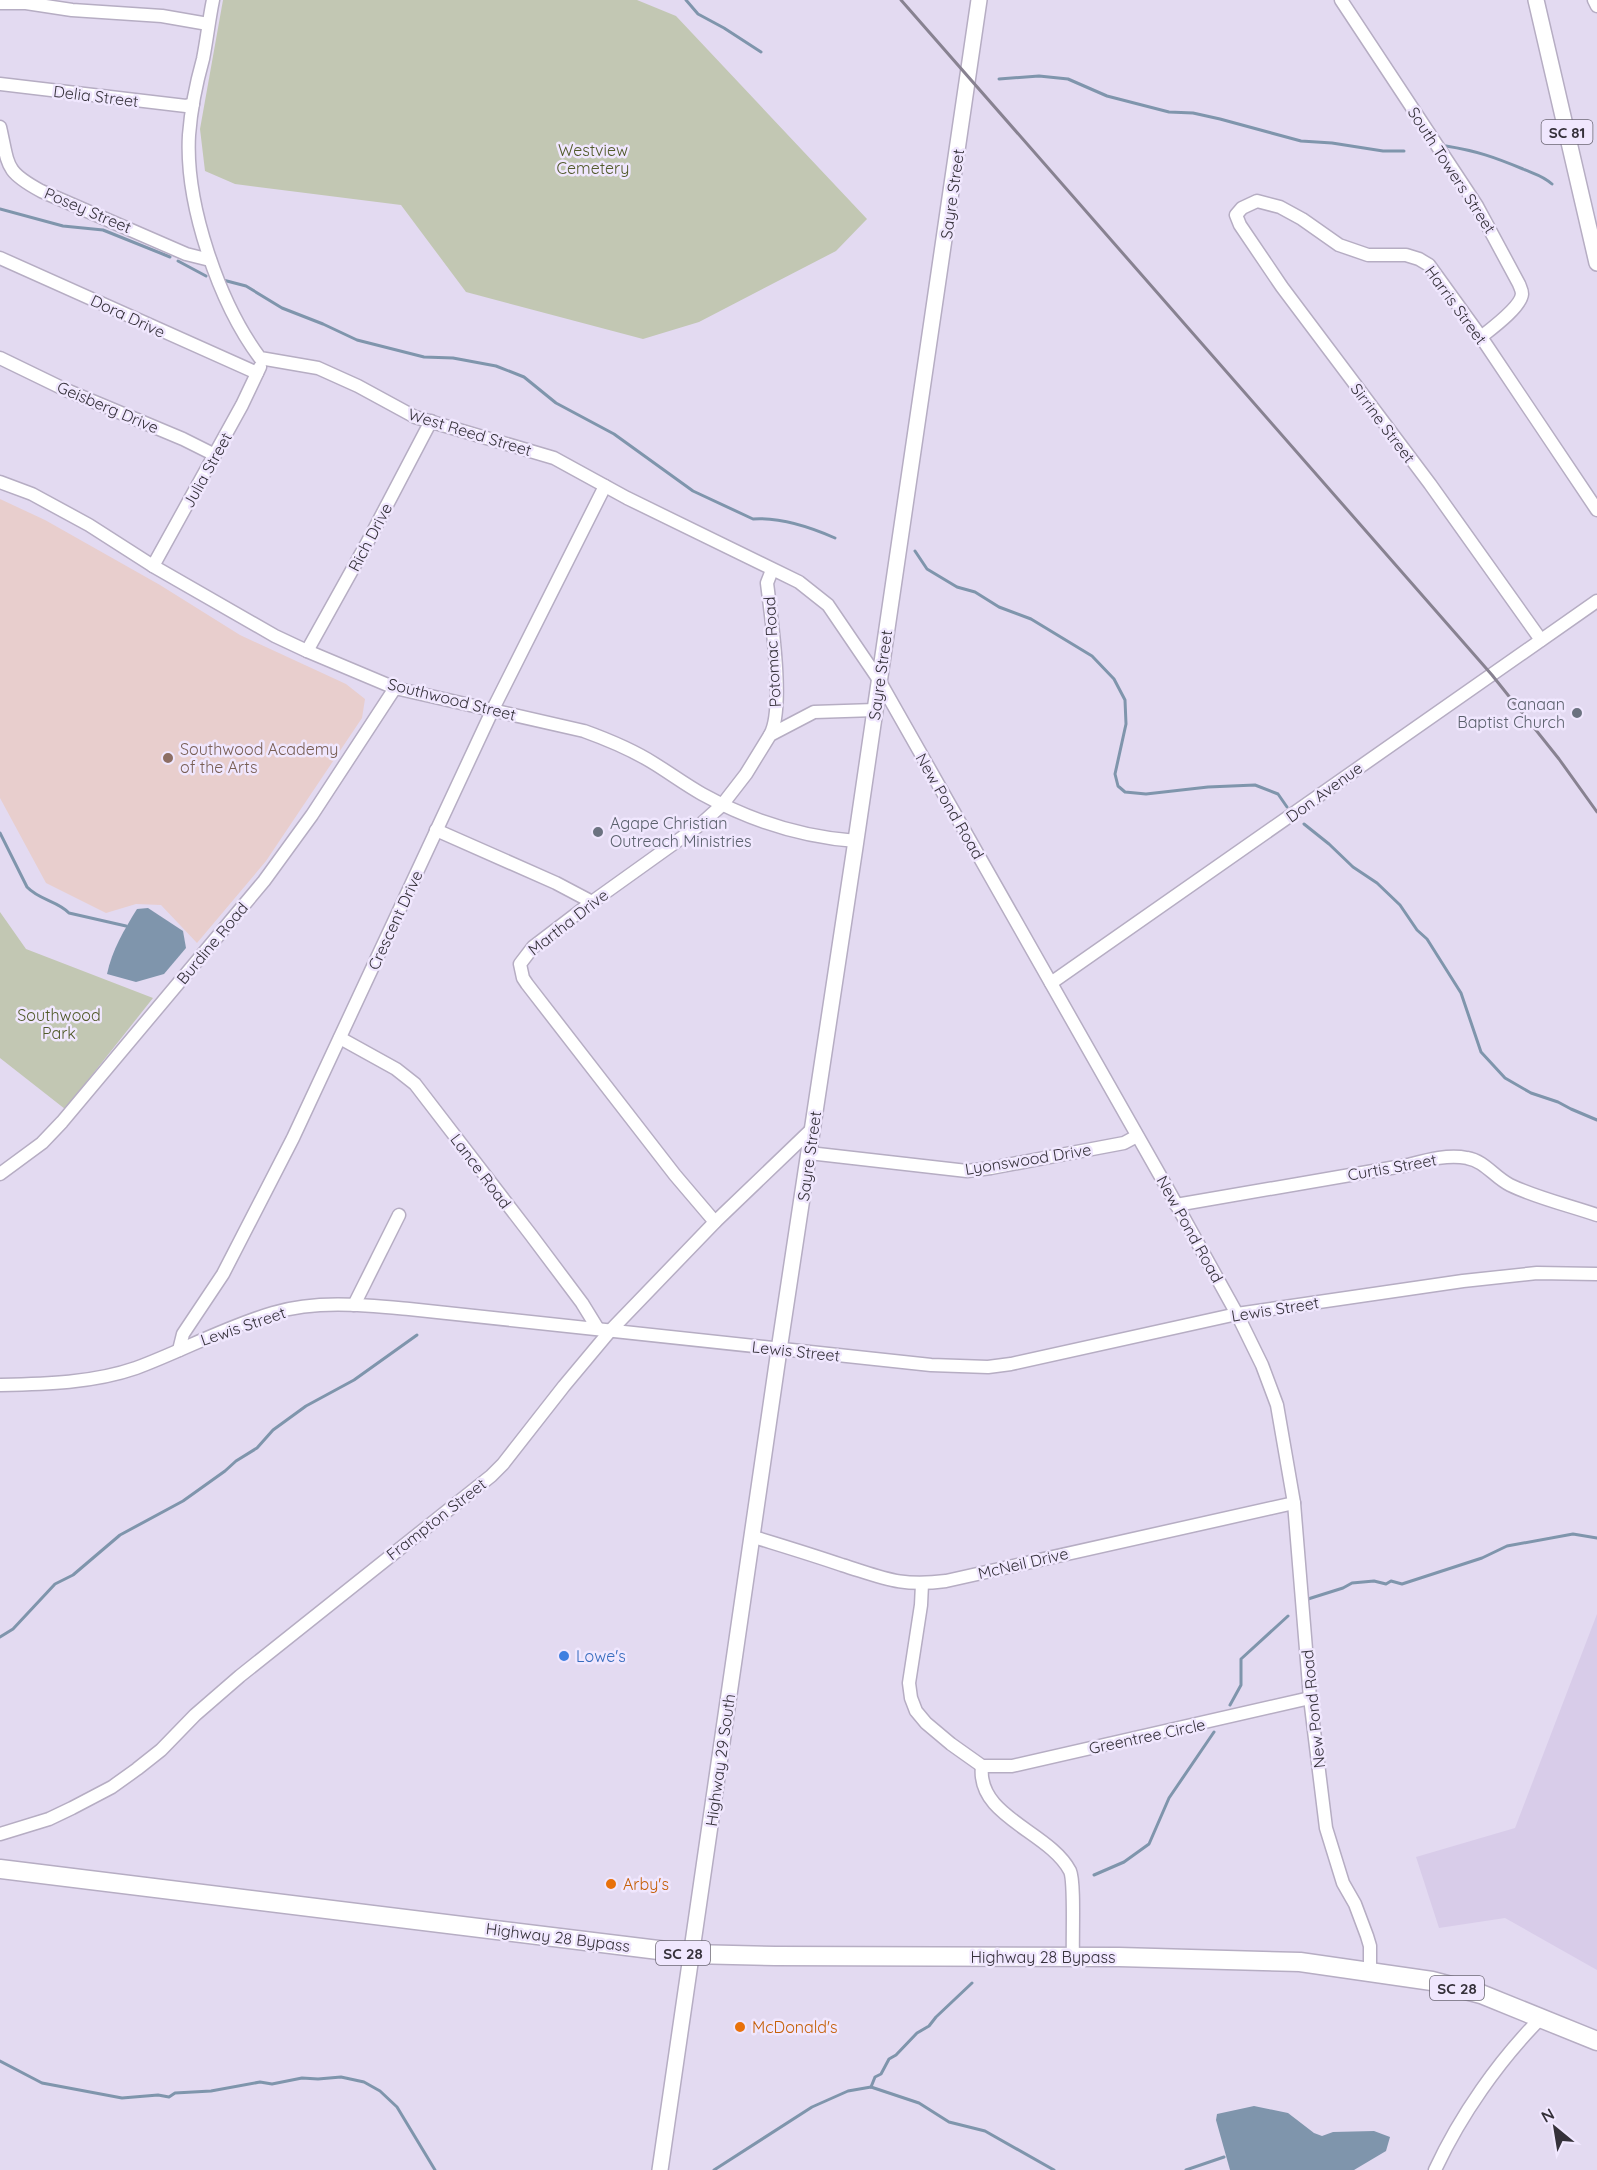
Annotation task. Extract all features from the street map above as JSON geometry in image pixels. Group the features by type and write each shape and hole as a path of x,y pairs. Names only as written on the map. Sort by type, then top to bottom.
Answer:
{"highway":[{"name":"Highway 28 Bypass","path":"0,1869 691,1954 1270,1960 1370,1971"},
{"name":"SC 28","path":"1370,1971 1432,1981 1481,1994 1597,2041"}],"main road":[{"name":"Sayre Street","path":"779,1350 979,0"},
{"name":"SC 81","path":"1536,0 1597,264"},
{"name":"Highway 29 South","path":"660,2170 754,1537 779,1350"}],"street":[{"path":"213,0 203,58 195,84 189,136 190,180 210,260 225,297 248,342 261,358 264,358"},
{"name":"South Towers Street","path":"1341,0 1477,206 1520,284 1522,294 1519,302 1481,337"},
{"path":"1594,0 1597,6"},
{"path":"0,3 26,3 72,10 162,16 208,24"},
{"name":"Delia Street","path":"0,84 186,106 193,104"},
{"name":"Posey Street","path":"0,127 11,171 19,179 41,191 186,254 210,260"},
{"name":"Harris Street","path":"1246,206 1257,201 1280,207 1302,219 1339,245 1368,255 1407,255 1429,265 1481,337 1597,510"},
{"name":"Sirrine Street","path":"1246,206 1236,215 1240,225 1282,287 1430,484 1541,640"},
{"name":"Dora Drive","path":"0,258 257,373"},
{"name":"Geisberg Drive","path":"0,358 66,390 183,439 215,455"},
{"name":"West Reed Street","path":"264,358 318,368 358,386 415,417 554,458 605,486 799,582 828,605 879,680"},
{"name":"Julia Street","path":"153,566 215,455 264,358"},
{"name":"Rich Drive","path":"307,651 431,422"},
{"name":"Southwood Street","path":"0,482 32,494 89,525 153,566 275,636 395,688 584,731 614,742 722,805 757,821 798,833 856,841"},
{"name":"Crescent Drive","path":"179,1350 183,1334 190,1321 223,1274 242,1241 340,1038 492,709 605,486"},
{"name":"Potomac Road","path":"770,735 775,726 776,690 767,583 772,570"},
{"name":"Don Avenue","path":"1051,983 1597,601"},
{"name":"New Pond Road","path":"879,680 1176,1204 1237,1314 1262,1365 1277,1405 1294,1503 1310,1698 1326,1828 1343,1883 1355,1904 1367,1936 1370,1946 1370,1971"},
{"name":"Burdine Road","path":"1,1171 42,1143 62,1122 264,880 312,815 395,688"},
{"path":"770,735 814,712 875,710"},
{"name":"Martha Drive","path":"715,1222 675,1175 523,978 520,964 533,947 592,902 690,834 722,805 761,752 770,735"},
{"path":"436,830 592,902"},
{"name":"Lance Road","path":"340,1038 396,1069 415,1084 604,1330"},
{"name":"Frampton Street","path":"0,1834 49,1819 112,1786 137,1769 240,1676 491,1476 503,1464 604,1330 812,1129"},
{"name":"Lyonswood Drive","path":"809,1153 967,1170 990,1168 1124,1143 1137,1136"},
{"name":"Curtis Street","path":"1176,1204 1408,1165 1435,1158 1465,1157 1484,1164 1506,1183 1531,1194 1597,1215"},
{"path":"354,1305 399,1215"},
{"name":"Lewis Street","path":"0,1385 77,1380 110,1375 136,1368 232,1327 273,1313 316,1306 354,1305 410,1309 931,1365 988,1366 1038,1360 1237,1314 1462,1281 1537,1274 1597,1274"},
{"name":"McNeil Drive","path":"754,1537 877,1577 902,1583 922,1584 946,1581 1294,1503"},
{"path":"922,1584 909,1683 916,1711 926,1723 982,1766 981,1775 984,1786 995,1806 1049,1844 1070,1871 1073,1958"},
{"name":"Greentree Circle","path":"982,1766 1012,1766 1310,1698"},
{"path":"1435,2170 1447,2144 1471,2105 1541,2018"}],"shaded area":[{"name":"Southwood Academy of the Arts","path":"0,499 45,520 160,585 240,635 346,684 365,699 362,718 266,861 197,943 161,905 136,904 106,913 46,883 0,798"},
{"path":"1597,1614 1597,1970 1505,1918 1439,1928 1416,1857 1515,1828"}],"green space":[{"name":"Westview Cemetery","path":"223,0 637,0 676,16 867,219 836,251 699,322 643,339 466,292 401,205 235,184 205,171 200,129"},
{"name":"Southwood Park","path":"0,912 26,949 153,998 65,1109 0,1058"}],"water":[{"path":"148,908 183,931 186,948 164,974 136,982 107,974 115,948 137,909"},
{"path":"1254,2106 1288,2113 1314,2133 1322,2136 1333,2132 1374,2131 1390,2137 1386,2151 1354,2170 1230,2170 1216,2120 1217,2114"}],"waterway":[{"path":"686,0 698,14 761,52"},
{"path":"999,79 1039,76 1068,79 1107,96 1169,112 1193,113 1220,119 1301,141 1383,151 1404,151"},
{"path":"1446,146 1494,158 1538,175 1552,184"},
{"path":"0,209 63,226 103,230 170,257"},
{"path":"178,261 206,276"},
{"path":"223,280 246,286 282,308 357,340 424,357 453,358 496,366 524,377 556,403 614,434 693,491 753,519 795,524 835,538"},
{"path":"915,551 927,569 957,587 975,592 999,607 1031,619 1092,656 1114,679 1125,700 1126,724 1115,774 1118,786 1125,792 1146,794 1208,787 1255,785 1278,794 1287,807"},
{"path":"1304,824 1353,867 1377,883 1400,905 1417,930 1427,939 1461,993 1481,1052 1505,1078 1531,1093 1558,1102 1597,1120"},
{"path":"0,833 27,887 32,891 69,913 126,926"},
{"path":"0,1637 13,1629 55,1584 73,1575 120,1535 183,1501 257,1448 273,1430 306,1406 354,1380 417,1335"},
{"path":"1308,1599 1352,1583 1374,1581 1386,1584 1391,1581 1402,1584 1482,1558 1507,1546 1573,1534 1597,1538"},
{"path":"1230,1705 1241,1685 1241,1659 1288,1616"},
{"path":"1094,1875 1124,1862 1149,1844 1169,1798 1214,1732"},
{"path":"871,2087 875,2077 881,2074 889,2059 896,2055 917,2033 929,2026 972,1983"},
{"path":"0,2061 42,2083 122,2098 158,2095 169,2097 175,2093 211,2091 260,2082 272,2084 302,2078 341,2077 364,2082 380,2091 397,2107 435,2170"},
{"path":"714,2170 812,2107 848,2091 871,2087 919,2103 949,2122 985,2131 1054,2170"},
{"path":"1186,2170 1224,2157"}],"railway":[{"path":"901,0 1492,675 1559,759 1597,812"}],"place":[{"name":"Canaan Baptist Church","path":"1577,713"},
{"name":"Southwood Academy of the Arts","path":"168,758"},
{"name":"Agape Christian Outreach Ministries","path":"598,832"},
{"name":"Lowe's","path":"564,1656"},
{"name":"Arby's","path":"611,1884"},
{"name":"McDonald's","path":"740,2027"}]}
